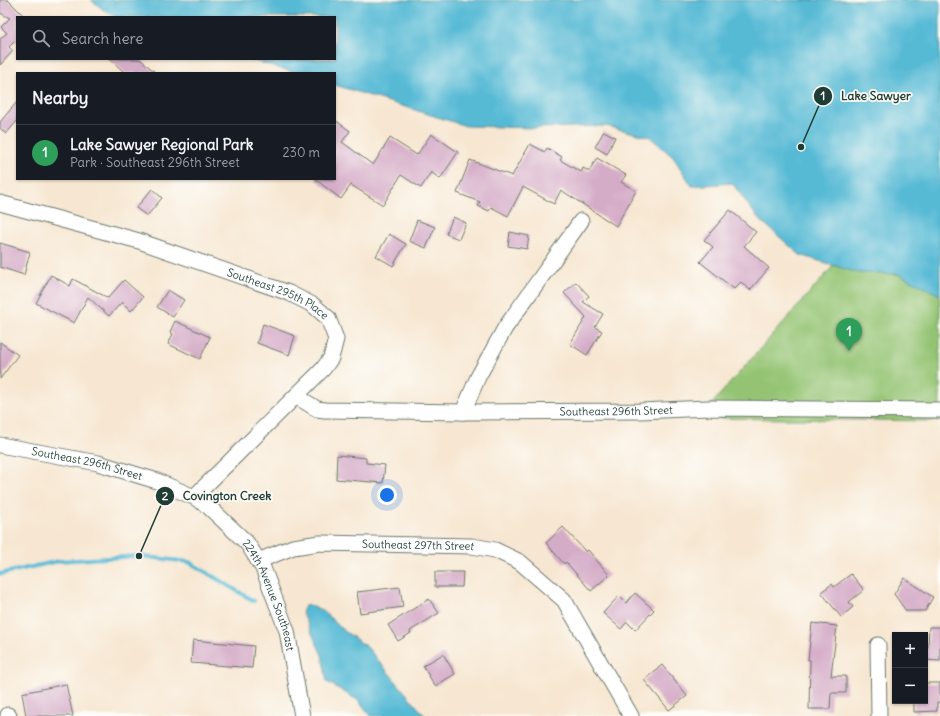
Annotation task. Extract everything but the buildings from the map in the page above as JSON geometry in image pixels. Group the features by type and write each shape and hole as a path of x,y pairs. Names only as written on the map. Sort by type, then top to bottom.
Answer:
{"street":[{"name":"Southeast 295th Place","path":"0,203 139,241 288,293 313,305 328,318 334,330 336,339 335,348 324,369 194,497"},
{"path":"463,412 478,377 505,328 581,221"},
{"name":"Southeast 296th Street","path":"296,396 317,409 463,412 640,411 708,408 940,410"},
{"name":"Southeast 296th Street","path":"0,445 98,463 157,481 194,497"},
{"name":"224th Avenue Southeast","path":"194,497 232,528 247,543 263,568 287,631 302,716"},
{"name":"Southeast 297th Street","path":"258,561 293,547 320,543 472,546 495,550 520,562 564,600 632,716"},
{"path":"878,645 879,716"}],"green space":[{"path":"834,265 858,273 898,274 940,295 940,421 705,418 708,408"}],"water":[{"path":"91,0 940,0 940,295 898,274 858,273 800,255 758,218 732,183 692,186 673,157 650,137 606,126 535,128 466,126 336,85 336,72 293,72 251,60 336,60 336,16 114,16"},
{"path":"306,604 322,610 343,630 367,647 425,716 371,716 359,701 327,682 322,655 302,612"}],"waterway":[{"path":"0,574 59,561 139,556 189,562 254,601"}],"place":[{"name":"Lake Sawyer","path":"801,147"},
{"name":"Lake Sawyer Regional Park","path":"849,351"},
{"name":"Covington Creek","path":"139,556"}]}
